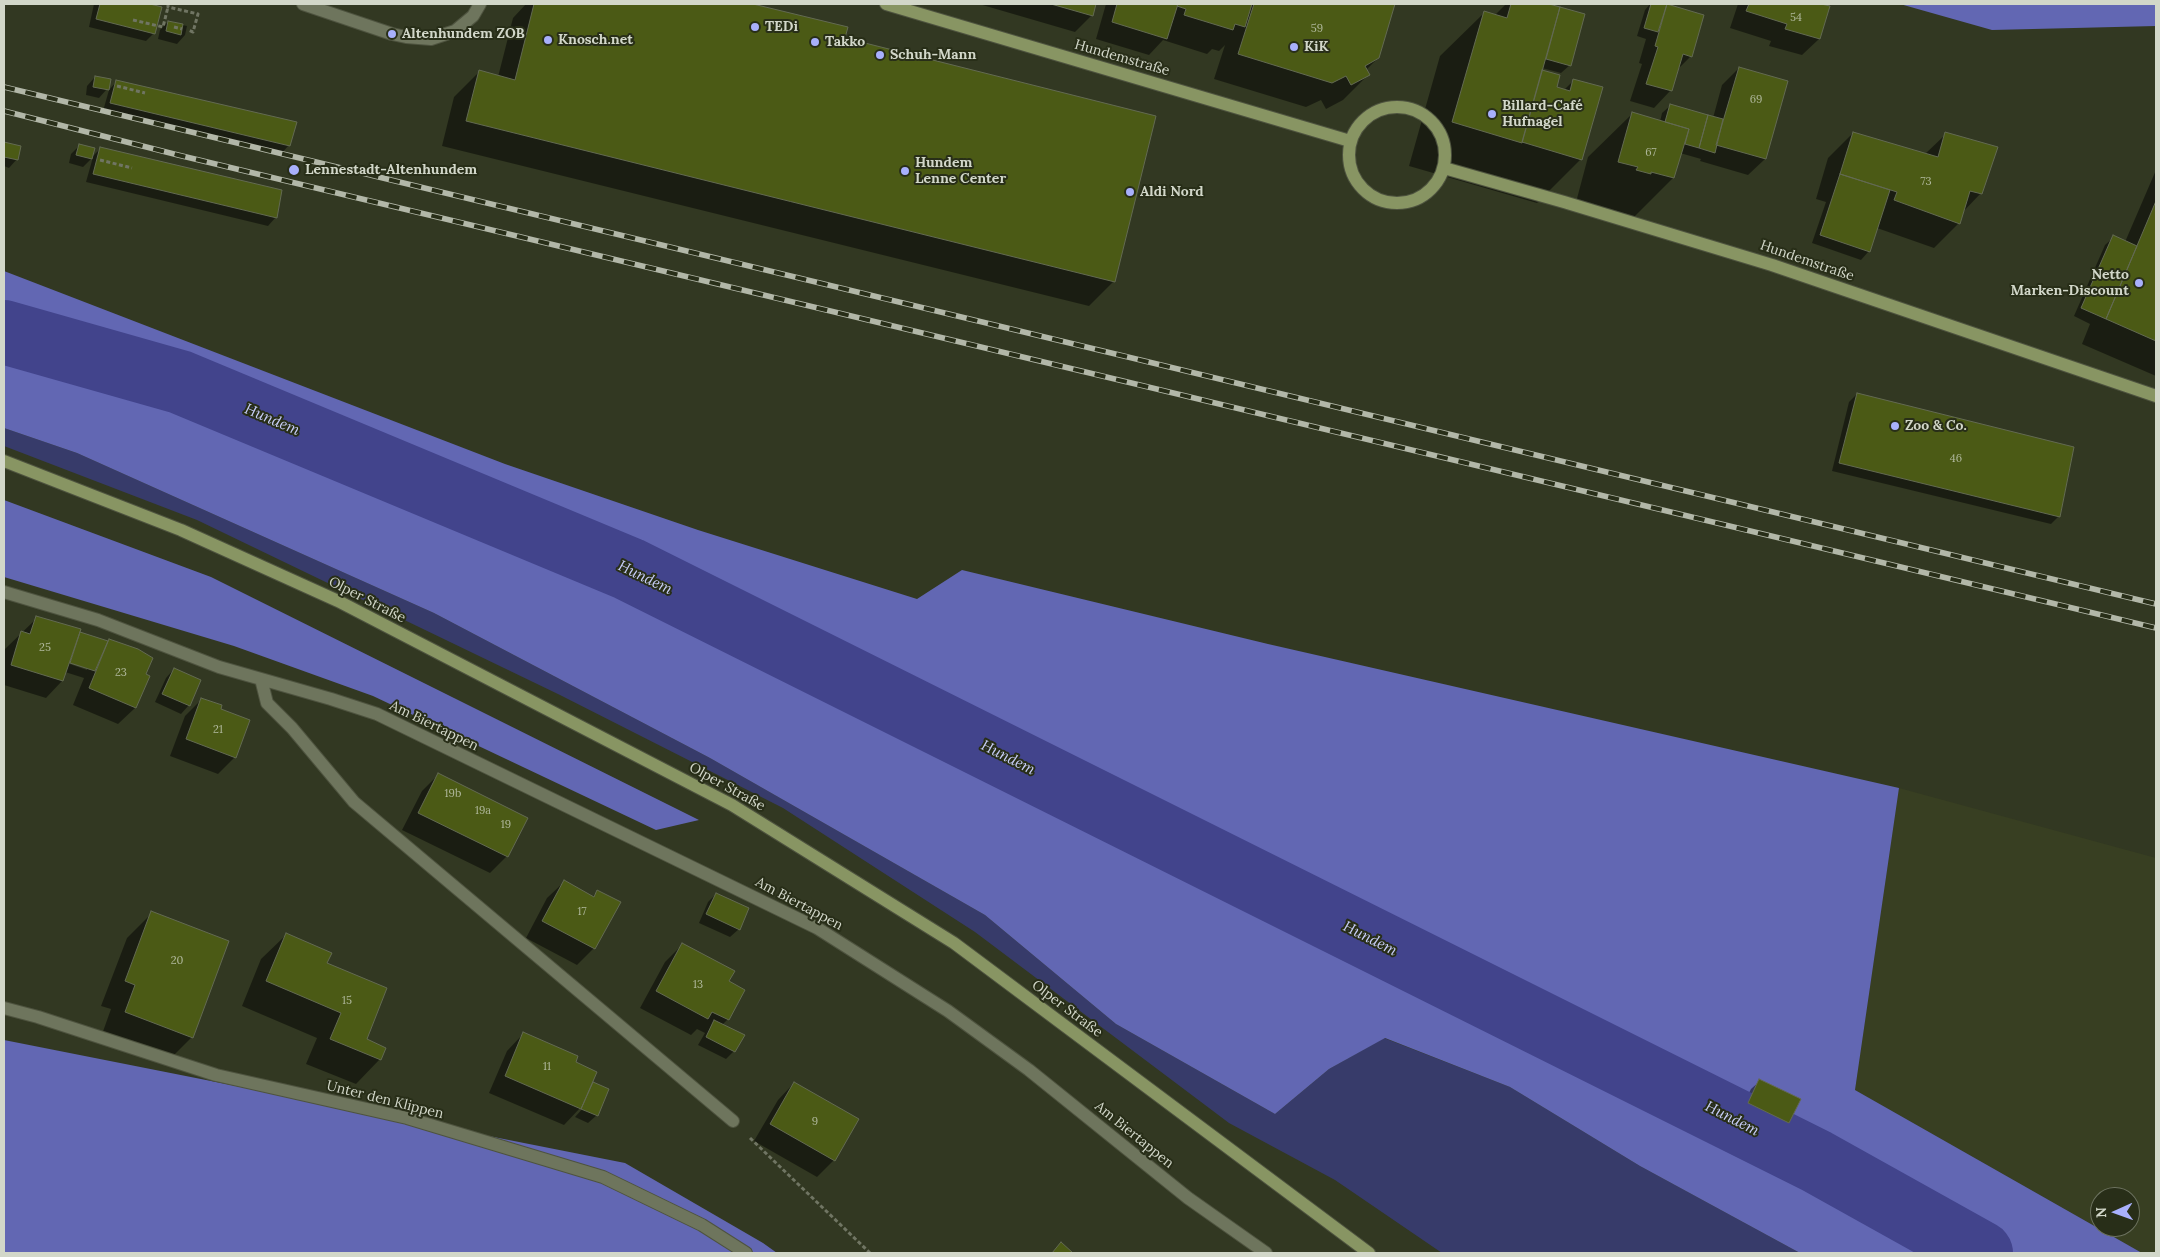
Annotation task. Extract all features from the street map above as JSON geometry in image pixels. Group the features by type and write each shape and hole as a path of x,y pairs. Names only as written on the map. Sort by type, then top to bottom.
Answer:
{"main road":[{"name":"Hundemstraße","path":"886,4 1350,141"},
{"path":"1396,106 1411,108 1425,114 1436,125 1443,138 1446,153 1444,168 1438,182 1427,194 1414,201 1399,204 1384,202 1370,195 1359,185 1351,172 1348,156 1350,141 1357,127 1368,116 1381,109 1396,106"},
{"name":"Hundemstraße","path":"1444,168 1573,204 1763,262 2156,396"},
{"name":"Olper Straße","path":"4,461 181,530 338,601 732,805 954,943 1369,1253"}],"street":[{"path":"303,4 392,34 431,39 455,31 473,16 480,4"},
{"name":"Am Biertappen","path":"4,592 98,620 219,668 376,714 817,928 948,1010 1029,1070 1188,1198 1266,1253"},
{"path":"261,679 267,703 292,728 354,802 733,1121"},
{"name":"Unter den Klippen","path":"4,1008 38,1017 216,1075 407,1118 603,1177 702,1225 746,1253"}],"path":[{"path":"133,20 162,27 168,5 198,14 193,32 188,30"},
{"path":"174,27 182,29"},
{"path":"117,86 145,93"},
{"path":"100,160 132,168"},
{"path":"733,1121 870,1253"}],"shaded area":[{"path":"1900,4 2156,4 2156,26 1992,30"},
{"path":"4,271 505,464 698,530 917,599 962,570 1268,644 1899,788 1855,1090 2090,1223 2090,1237 2114,1237 2142,1253 1800,1253 1640,1166 1510,1087 1385,1038 1329,1069 1275,1114 1116,1024 985,915 710,758 434,613 77,453 4,428"},
{"path":"4,428 77,453 434,613 710,758 985,915 1116,1024 1275,1114 1329,1069 1384,1038 1510,1087 1640,1166 1800,1253 1442,1253 1335,1180 1229,1123 975,932 783,808 560,695 197,520 4,446"},
{"path":"4,500 211,577 699,820 656,830 373,696 234,646 4,577"},
{"path":"1899,788 2156,858 2156,1253 2142,1253 2114,1237 2140,1237 2140,1187 2090,1187 2090,1223 1855,1090"},
{"path":"4,1040 625,1163 777,1253 4,1253"}],"building":[{"path":"100,4 150,4 162,7 155,34 96,19"},
{"name":"Hundem Lenne Center","path":"534,4 753,4 848,27 845,38 1156,116 1115,282 466,121 479,70 515,80"},
{"path":"1051,4 1096,4 1093,16"},
{"path":"1117,4 1178,4 1167,39 1112,22"},
{"path":"1178,4 1252,4 1245,27 1235,24 1233,30 1184,15 1186,9 1177,6"},
{"path":"1254,4 1395,4 1379,58 1365,66 1370,75 1351,85 1346,76 1332,83 1238,54"},
{"path":"1511,4 1549,4 1560,7 1522,143 1452,122 1484,11 1507,18"},
{"path":"1651,4 1667,4 1658,32 1644,28"},
{"path":"1667,4 1704,15 1692,57 1683,54 1672,91 1646,84 1658,47 1655,46"},
{"path":"1749,4 1821,4 1830,6 1820,39 1785,29 1787,24 1746,11"},
{"path":"1560,7 1585,14 1571,66 1546,59"},
{"path":"168,21 183,24 181,35 166,31"},
{"path":"1739,67 1788,81 1766,159 1716,145"},
{"path":"1542,70 1560,75 1557,87 1570,91 1573,79 1603,87 1582,160 1522,142"},
{"path":"95,76 111,79 109,90 93,87"},
{"path":"116,80 297,122 290,146 110,103"},
{"path":"1670,104 1708,115 1699,148 1685,144 1689,129 1665,122"},
{"path":"1632,112 1689,129 1674,178 1636,170 1638,167 1618,162"},
{"path":"1708,115 1723,119 1715,153 1699,148"},
{"path":"1853,132 1938,157 1945,132 1998,147 1982,194 1970,191 1960,224 1894,200 1897,192 1840,174"},
{"path":"4,142 21,146 18,160 4,157"},
{"path":"79,144 95,148 92,159 76,155"},
{"path":"100,147 282,190 277,218 93,174"},
{"path":"1840,174 1890,190 1870,252 1820,235"},
{"name":"Netto Marken-Discount","path":"2156,201 2156,341 2106,319"},
{"path":"2113,235 2137,246 2106,319 2081,308"},
{"path":"1857,393 2074,447 2060,517 1839,463"},
{"path":"36,616 81,629 63,681 11,665 21,631 30,634"},
{"path":"80,632 108,641 95,671 70,663"},
{"path":"109,639 138,649 153,658 146,674 150,676 136,708 89,688"},
{"path":"174,668 201,680 190,706 162,694"},
{"path":"201,698 222,705 221,709 250,720 236,758 186,739"},
{"path":"438,773 528,818 508,857 418,813"},
{"path":"564,880 594,897 597,890 621,902 595,949 542,921"},
{"path":"716,893 749,908 740,930 706,914"},
{"path":"151,911 229,941 193,1038 125,1012 135,985 125,981"},
{"path":"286,933 332,953 327,963 387,988 367,1039 386,1048 381,1060 330,1039 341,1013 266,981"},
{"path":"682,943 735,971 729,981 745,990 729,1020 712,1012 708,1019 656,991"},
{"path":"714,1020 745,1035 735,1052 706,1037"},
{"path":"523,1032 578,1056 576,1062 597,1072 581,1109 505,1076"},
{"path":"1759,1079 1801,1099 1789,1123 1748,1103"},
{"path":"593,1082 609,1089 598,1116 581,1109"},
{"path":"794,1082 859,1119 835,1161 770,1124"},
{"path":"1061,1242 1073,1253 1052,1253"}],"waterway":[{"name":"Hundem","path":"4,332 180,382 629,569 1816,1161 1981,1253"}],"railway":[{"path":"4,87 2156,604"},
{"path":"4,111 178,155 2156,628"}],"place":[{"name":"TEDi","path":"755,27"},
{"name":"Altenhundem ZOB","path":"392,34"},
{"name":"Knosch.net","path":"548,40"},
{"name":"Takko","path":"815,42"},
{"name":"KiK","path":"1294,47"},
{"name":"Schuh-Mann","path":"880,55"},
{"name":"Billard-Café Hufnagel","path":"1492,114"},
{"name":"Lennestadt-Altenhundem","path":"294,170"},
{"name":"Hundem Lenne Center","path":"905,171"},
{"name":"Aldi Nord","path":"1130,192"},
{"name":"Netto Marken-Discount","path":"2139,283"},
{"name":"Zoo & Co.","path":"1895,426"}]}
